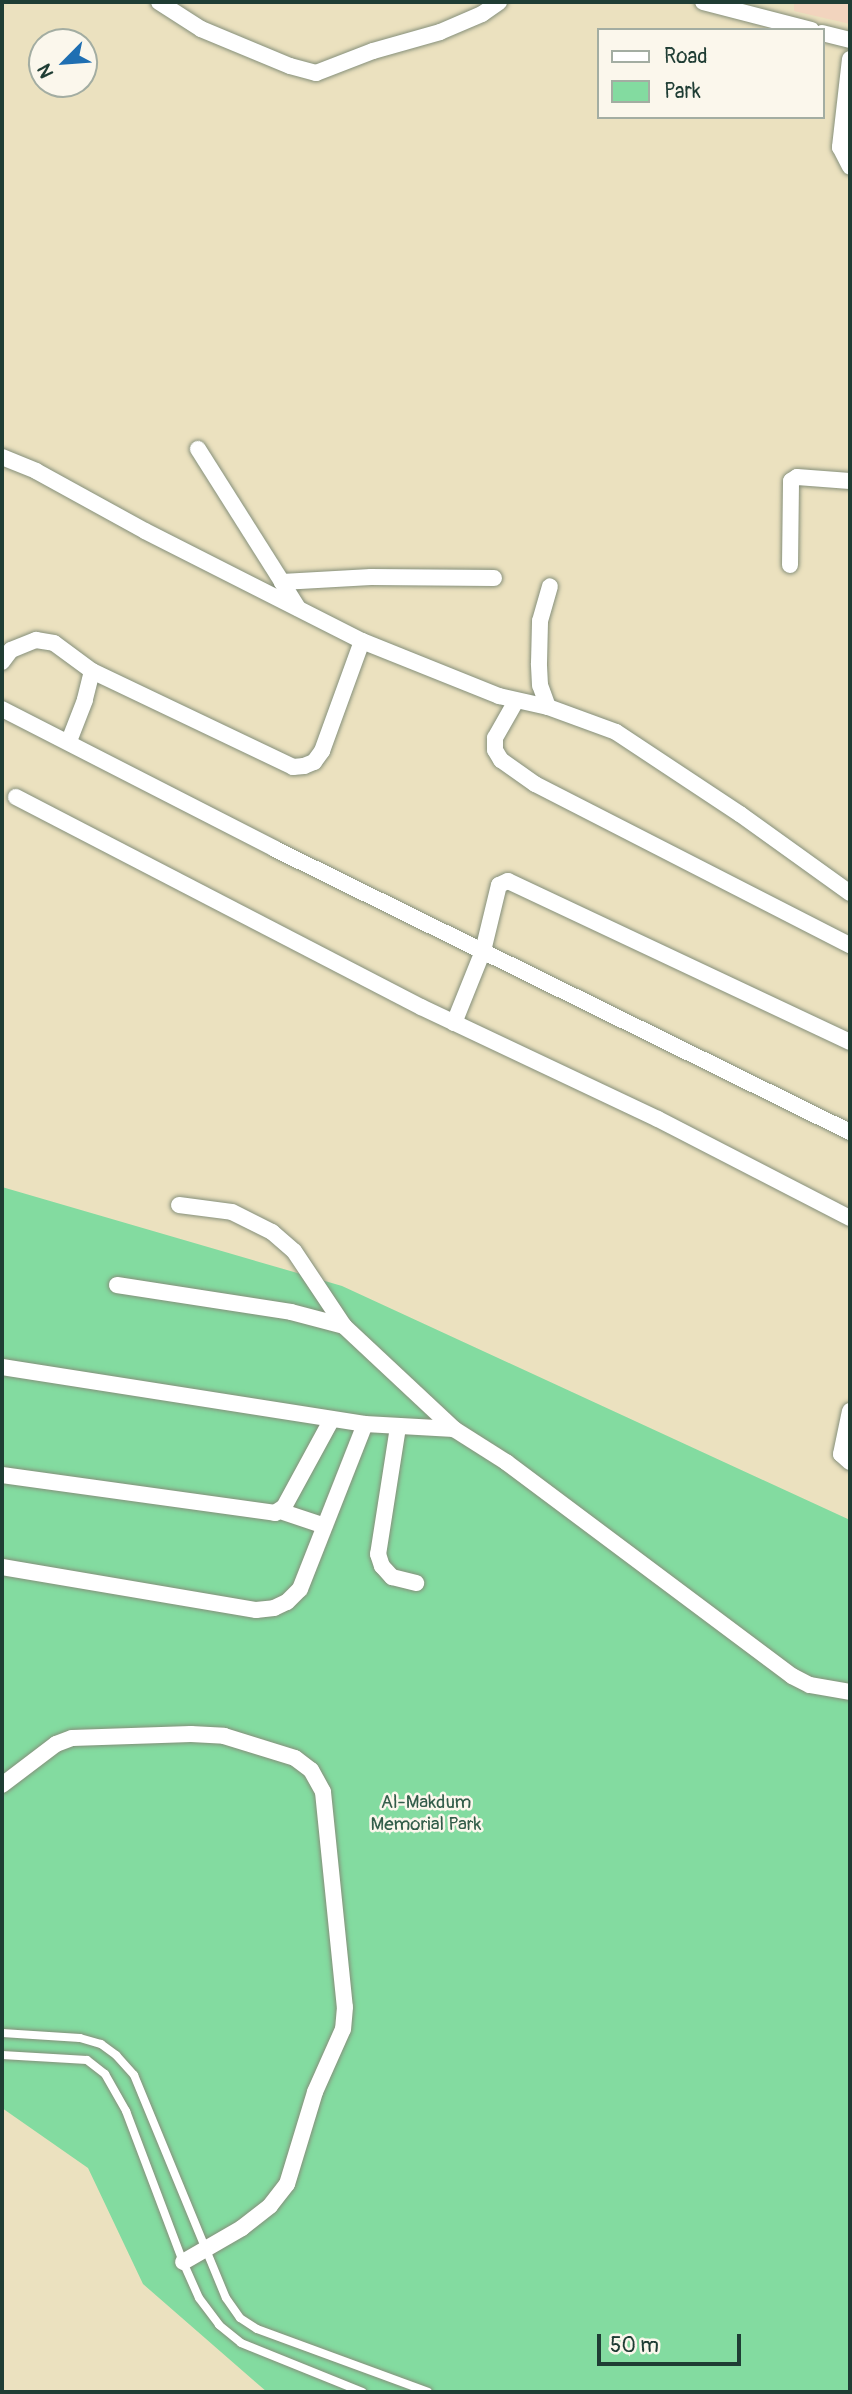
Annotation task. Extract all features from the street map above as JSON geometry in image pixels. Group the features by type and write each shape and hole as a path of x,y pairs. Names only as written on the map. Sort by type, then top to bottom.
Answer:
{"street":[{"path":"159,2 201,29 290,66 316,73 373,51 440,32 481,14 499,2"},
{"path":"703,2 803,28"},
{"path":"824,34 850,40"},
{"path":"850,59 840,146 850,167"},
{"path":"198,449 299,610"},
{"path":"2,457 36,471 145,531 362,641 516,701 548,707 639,744 850,893"},
{"path":"790,565 791,481 797,477 850,481"},
{"path":"282,582 357,578 494,578"},
{"path":"548,707 540,685 539,663 540,621 550,586"},
{"path":"2,662 11,650 36,640 54,643 92,671 293,767 314,762 322,751 362,641"},
{"path":"69,741 85,700 92,671"},
{"path":"516,701 495,738 495,750 501,760 535,784 850,945"},
{"path":"2,709 275,849 850,1132"},
{"path":"16,797 454,1023 646,1113 850,1218"},
{"path":"454,1023 483,951 499,885 508,881 850,1042"},
{"path":"179,1205 232,1212 272,1232 294,1251 344,1326 454,1429 506,1462 792,1676 810,1685 850,1692"},
{"path":"117,1285 291,1312 344,1326"},
{"path":"2,1367 365,1424 454,1429"},
{"path":"850,1411 841,1447 841,1454 850,1462"},
{"path":"280,1511 332,1419"},
{"path":"2,1567 256,1609 274,1608 287,1602 300,1589 365,1424"},
{"path":"398,1427 378,1554 382,1566 392,1577 416,1583"},
{"path":"2,1475 275,1513 280,1511 325,1526"},
{"path":"2,1785 55,1744 72,1738 191,1734 224,1736 295,1758 310,1770 323,1791 345,2007 343,2029 315,2092 287,2184 270,2206 206,2250 183,2262"}],"lane":[{"path":"2,2033 80,2038 100,2044 116,2055 134,2075 226,2298 240,2318 257,2329 428,2392"},
{"path":"2,2055 87,2060 105,2074 126,2111 199,2298 219,2325 242,2343 362,2392"}],"shaded area":[{"path":"794,2 850,2 850,24 794,11"}],"green space":[{"name":"Al-Makdum Memorial Park","path":"2,1187 342,1286 850,1520 850,2392 267,2392 143,2284 88,2168 2,2108"}]}
